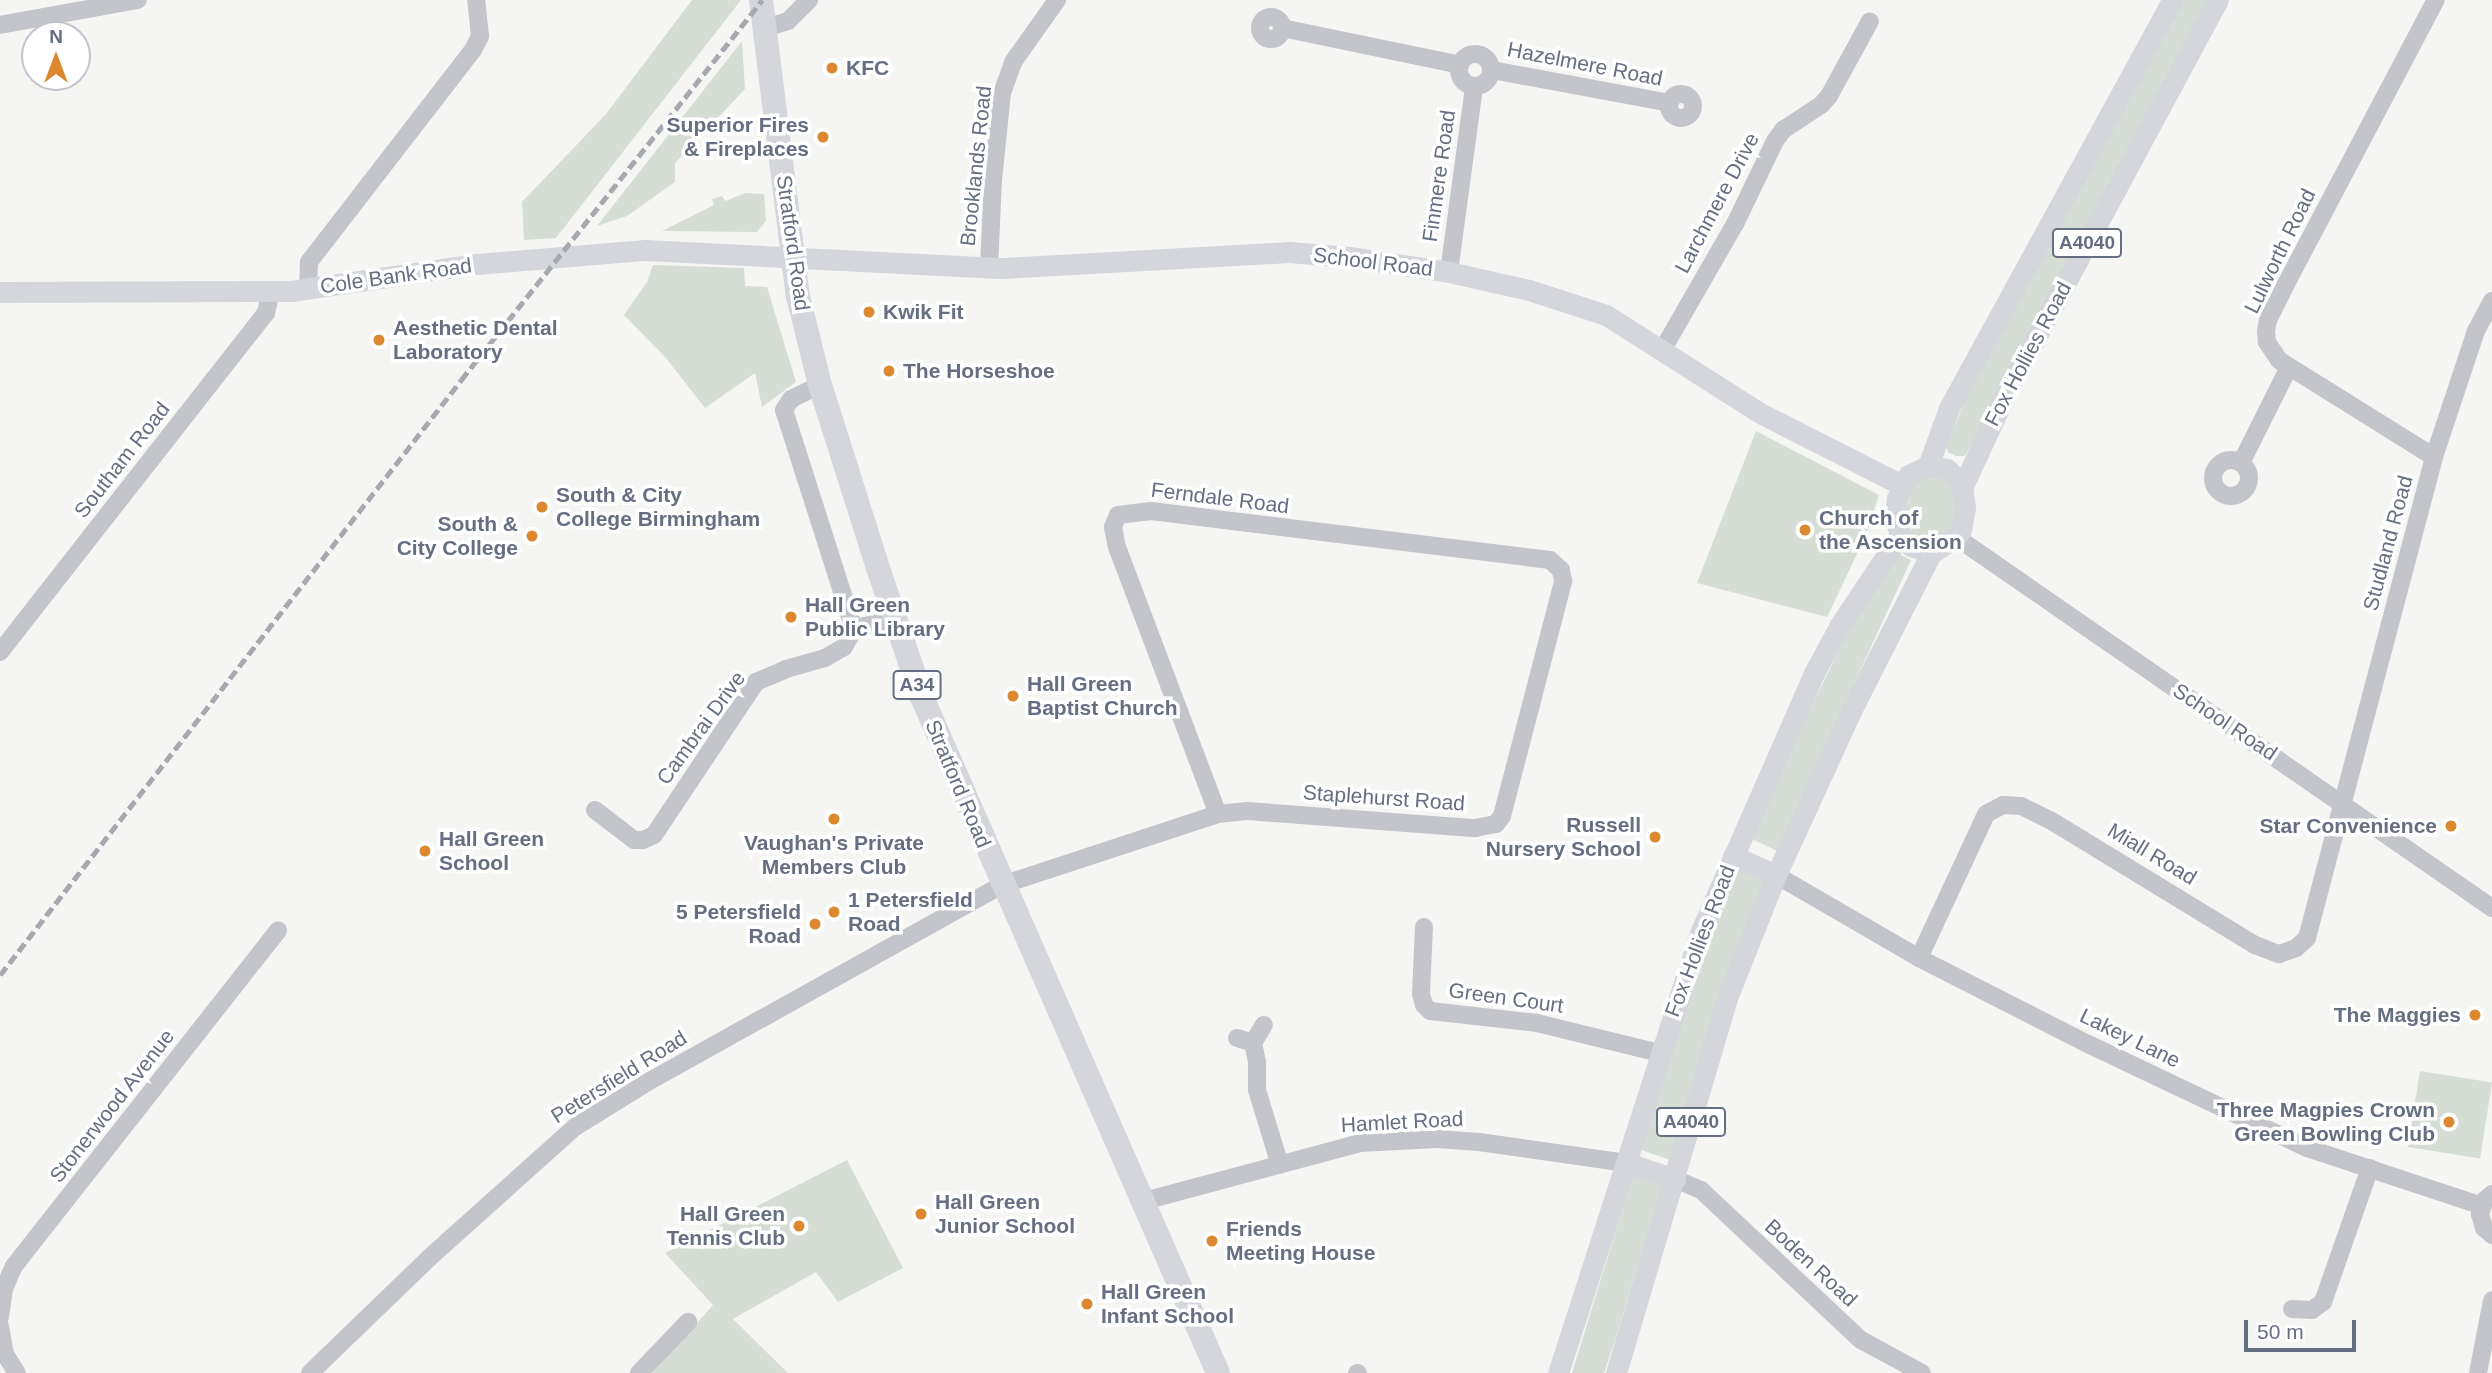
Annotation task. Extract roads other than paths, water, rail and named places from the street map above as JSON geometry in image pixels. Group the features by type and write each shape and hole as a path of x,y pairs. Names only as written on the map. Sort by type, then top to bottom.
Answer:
{"highway":[{"name":"Stratford Road","path":"763,16 798,296 820,385 895,618 921,695 1002,886 1218,1373"},
{"name":"Stratford Road","path":"1201,1335 1204,1373"}],"main road":[{"name":"Fox Hollies Road","path":"1928,466 1949,408 2172,0"},
{"name":"Fox Hollies Road","path":"1962,488 2004,397 2218,0"},
{"name":"Cole Bank Road","path":"0,292 271,292 477,264 645,250 792,256"},
{"name":"School Road","path":"792,256 989,268 1289,252 1349,257 1449,272 1529,290 1606,315 1758,412 1902,485"},
{"path":"1928,466 1947,469 1962,488 1965,517 1956,537 1931,553 1912,546 1900,535 1895,508 1902,485 1914,471 1928,466"},
{"name":"Fox Hollies Road","path":"1558,1373 1627,1163 1659,1053 1700,933 1813,675 1840,625 1900,535"},
{"name":"A4040","path":"1616,1373 1727,998 1776,875 1852,711 1931,553"},
{"path":"1733,856 1776,875"},
{"path":"1627,1163 1675,1179"}],"street":[{"path":"0,25 138,0"},
{"path":"308,289 309,262 473,50 480,36 476,0"},
{"path":"763,16 788,21 810,0"},
{"name":"Brooklands Road","path":"989,268 993,180 1002,93 1013,62 1057,0"},
{"name":"Lulworth Road","path":"2434,457 2289,367 2279,360 2267,342 2268,320 2436,0"},
{"name":"Larchmere Drive","path":"1663,349 1735,224 1775,141 1783,130 1821,105 1829,96 1870,21"},
{"name":"Hazelmere Road","path":"1282,28 1460,65 1467,56 1478,54 1488,59 1492,69 1489,80 1474,86"},
{"path":"1460,65 1462,79 1474,86"},
{"name":"Hazelmere Road","path":"1492,69 1670,103"},
{"name":"Finmere Road","path":"1449,272 1474,86"},
{"name":"Southam Road","path":"1,649 266,313 271,292"},
{"name":"Studland Road","path":"2342,802 2434,457 2476,331 2492,301"},
{"path":"2241,463 2289,367"},
{"path":"820,385 791,399 784,410 855,629 895,618"},
{"name":"Ferndale Road","path":"1218,814 1117,547 1113,527 1118,514 1152,511 1550,560"},
{"name":"School Road","path":"1956,537 2492,908"},
{"name":"Staplehurst Road","path":"1002,886 1218,814 1247,811 1475,828 1496,824 1502,816 1563,581 1560,570 1550,560"},
{"name":"Cambrai Drive","path":"595,810 634,840 643,840 654,835 757,682 835,652 844,647 855,629"},
{"name":"Miall Road","path":"1919,958 1986,814 2003,805 2021,806 2050,820 2255,945 2279,954 2296,948 2307,938 2342,802"},
{"name":"Lakey Lane","path":"1776,875 1919,958 2088,1044 2308,1148 2487,1200"},
{"name":"Petersfield Road","path":"310,1373 429,1258 575,1127 679,1064 1002,886"},
{"name":"Green Court","path":"1424,927 1421,994 1424,1005 1430,1011 1537,1023 1659,1053"},
{"name":"Stonerwood Avenue","path":"0,1317 4,1289 14,1266 278,931"},
{"path":"1264,1025 1245,1040 1258,1062 1256,1090 1280,1165"},
{"name":"Hamlet Road","path":"1144,1201 1280,1165 1331,1148 1360,1143 1437,1139 1479,1142 1627,1163"},
{"path":"2292,1309 2312,1310 2323,1302 2370,1168"},
{"name":"Boden Road","path":"1675,1179 1702,1190 1861,1340 1922,1373"},
{"path":"2487,1200 2481,1221 2492,1235"},
{"path":"2478,1373 2492,1300"},
{"path":"639,1373 688,1322"},
{"path":"0,1326 5,1354 17,1373"}],"railway":[{"path":"0,975 461,380 762,0"}],"place":[{"name":"KFC","path":"832,68"},
{"name":"Superior Fires & Fireplaces","path":"823,137"},
{"name":"Kwik Fit","path":"869,312"},
{"name":"Aesthetic Dental Laboratory","path":"379,340"},
{"name":"The Horseshoe","path":"889,371"},
{"name":"South & City College Birmingham","path":"542,507"},
{"name":"Church of the Ascension","path":"1805,530"},
{"name":"South & City College","path":"532,536"},
{"name":"Hall Green Public Library","path":"791,617"},
{"name":"Hall Green Baptist Church","path":"1013,696"},
{"name":"Vaughan's Private Members Club","path":"834,819"},
{"name":"Star Convenience","path":"2451,826"},
{"name":"Russell Nursery School","path":"1655,837"},
{"name":"Hall Green School","path":"425,851"},
{"name":"1 Petersfield Road","path":"834,912"},
{"name":"5 Petersfield Road","path":"815,924"},
{"name":"The Maggies","path":"2475,1015"},
{"name":"Three Magpies Crown Green Bowling Club","path":"2449,1122"},
{"name":"Hall Green Junior School","path":"921,1214"},
{"name":"Hall Green Tennis Club","path":"799,1226"},
{"name":"Friends Meeting House","path":"1212,1241"},
{"name":"Hall Green Infant School","path":"1087,1304"}]}
